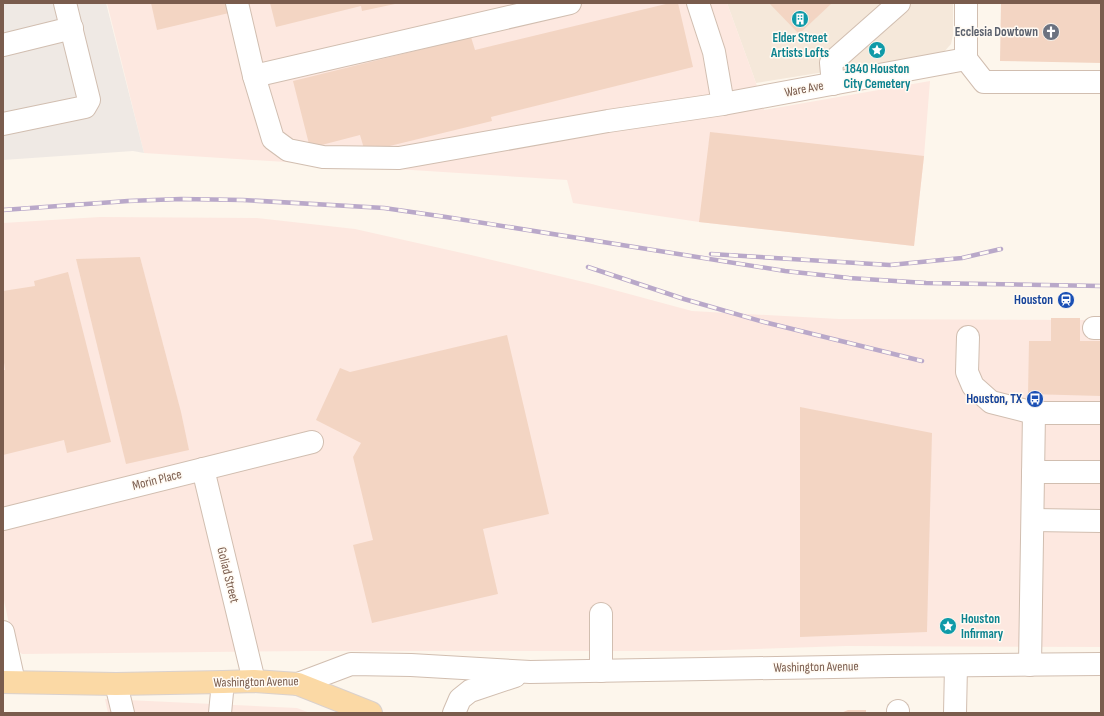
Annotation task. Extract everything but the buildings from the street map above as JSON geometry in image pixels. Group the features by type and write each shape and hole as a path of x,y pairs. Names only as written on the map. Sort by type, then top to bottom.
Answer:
{"main road":[{"name":"Washington Avenue","path":"9,682 116,684 254,680 298,684"},
{"path":"298,684 371,713"}],"street":[{"path":"3,124 85,107 89,100 65,3"},
{"name":"Ware Ave","path":"237,3 254,76 273,139 288,150 323,157 398,158 608,121 723,104 966,59"},
{"path":"254,76 570,3"},
{"path":"698,3 714,52 723,104"},
{"path":"833,84 831,62 899,3"},
{"path":"966,3 966,59 984,82 1101,82"},
{"path":"3,45 72,28"},
{"path":"968,337 967,372 973,386 991,402 1034,413 1101,413"},
{"path":"1030,665 1034,413"},
{"name":"Morin Place","path":"3,519 312,442"},
{"name":"Goliad Street","path":"203,469 254,680"},
{"path":"1034,472 1101,472"},
{"path":"1033,520 1101,521"},
{"path":"601,614 601,671"},
{"path":"3,632 9,682"},
{"name":"Washington Avenue","path":"298,684 352,664 418,665 530,672 1101,664"},
{"path":"955,713 956,666"},
{"name":"Washington Avenue","path":"454,713 460,699 470,691 530,672"},
{"path":"220,713 223,682"},
{"path":"116,684 123,713"}],"shaded area":[{"path":"3,3 106,3 144,153 133,151 3,160"},
{"path":"107,3 727,3 756,83 764,110 930,81 924,156 914,246 699,222 573,203 567,180 144,153"},
{"path":"727,3 953,3 953,35 951,44 943,53 756,83"},
{"path":"100,217 257,218 355,229 592,284 692,311 839,319 1101,320 1101,647 846,646 695,651 307,651 22,654 14,647 3,596 3,223"},
{"path":"105,699 297,708 310,713 108,713"}],"railway":[{"path":"3,210 128,201 181,199 243,200 384,208 785,271 849,278 926,283 1101,286"},
{"path":"711,254 890,265 962,258 1001,249"},
{"path":"588,267 684,299 764,322 922,361"}],"place":[{"name":"Elder Street Artists Lofts","path":"800,19"},
{"name":"Ecclesia Dowtown","path":"1051,32"},
{"name":"1840 Houston City Cemetery","path":"877,50"},
{"name":"Houston","path":"1066,300"},
{"name":"Houston, TX","path":"1035,399"},
{"name":"Houston Infirmary","path":"948,626"}]}
